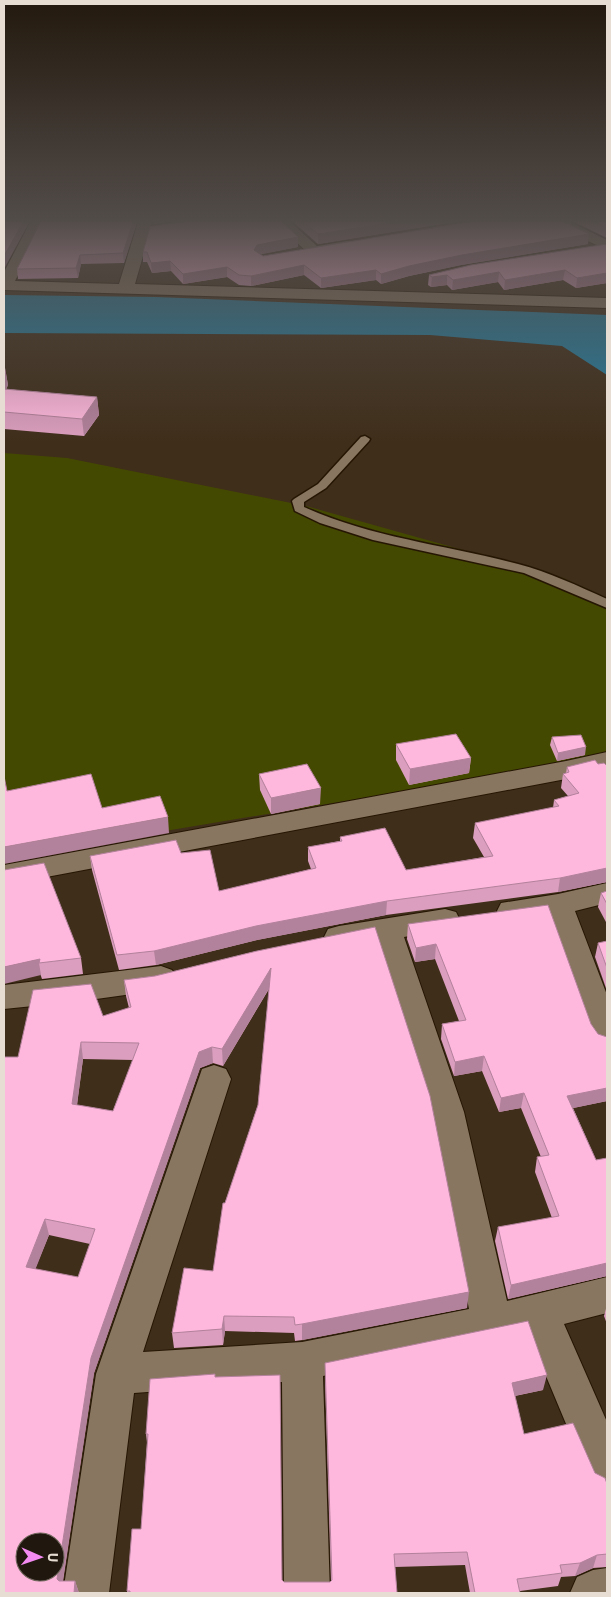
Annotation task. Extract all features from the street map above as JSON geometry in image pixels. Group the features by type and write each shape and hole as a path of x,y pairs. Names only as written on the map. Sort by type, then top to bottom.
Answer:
{"street":[{"path":"290,294 607,303"},
{"path":"364,296 372,294"},
{"path":"4,875 566,770 607,760"},
{"path":"312,943 386,928 558,905 607,893"},
{"path":"558,905 607,1038"},
{"path":"386,928 447,1112 492,1324"},
{"path":"4,997 156,979 183,972"},
{"path":"86,1593 116,1374 214,1079"},
{"path":"116,1374 302,1361 492,1324 607,1295"},
{"path":"538,1311 607,1471"},
{"path":"302,1361 307,1593"},
{"path":"593,1593 607,1591"}],"lane":[{"path":"366,439 322,486 298,502 299,509 358,532 517,568 562,582 607,604"}],"shaded area":[{"path":"4,453 67,458 306,506 563,578 607,598 607,757 4,858"}],"water":[{"path":"4,295 156,297 607,315 607,375 562,346 430,335 4,333"}],"building":[{"path":"4,389 97,397 82,419 4,412"},
{"path":"456,734 471,758 410,769 396,744"},
{"path":"581,735 586,747 558,753 552,737"},
{"path":"595,760 598,764 604,763 607,766 607,868 560,878 387,901 256,926 154,951 117,955 90,856 176,840 181,853 210,850 219,891 316,868 308,847 342,841 340,837 385,828 406,870 493,856 475,823 559,806 554,800 579,793 563,774 569,772 567,767"},
{"path":"307,764 321,788 271,798 259,774"},
{"path":"91,774 102,808 160,796 168,817 4,847 4,776 7,791"},
{"path":"44,863 81,958 39,963 40,959 4,967 4,870"},
{"path":"607,891 607,904 601,893"},
{"path":"548,905 591,1024 598,1034 607,1037 607,1088 567,1096 596,1160 607,1158 607,1263 511,1285 498,1227 559,1216 537,1157 549,1155 524,1093 501,1098 484,1056 455,1062 442,1024 466,1020 436,944 416,948 408,924"},
{"path":"375,927 430,1096 469,1292 295,1325 294,1317 224,1316 222,1329 172,1333 184,1268 213,1271 223,1203 225,1203 258,1105 271,968 222,1049 212,1047 199,1052 91,1358 64,1532 15,1532 15,1582 75,1581 74,1593 4,1593 4,1057 18,1057 33,990 91,984 103,1016 131,1007 124,980 155,976 257,951","holes":["81,1042 139,1043 113,1111 72,1104","45,1219 95,1229 78,1277 26,1267"]},
{"path":"607,941 607,968 598,943"},
{"path":"528,1321 547,1375 512,1383 524,1434 573,1423 595,1473 605,1478 607,1484 607,1554 597,1555 580,1563 560,1565 562,1573 517,1579 520,1593 475,1593 467,1552 394,1554 397,1593 130,1593 130,1591 127,1591 132,1529 141,1529 150,1379 215,1374 215,1377 280,1375 282,1580 284,1582 330,1582 332,1580 325,1363"}]}
